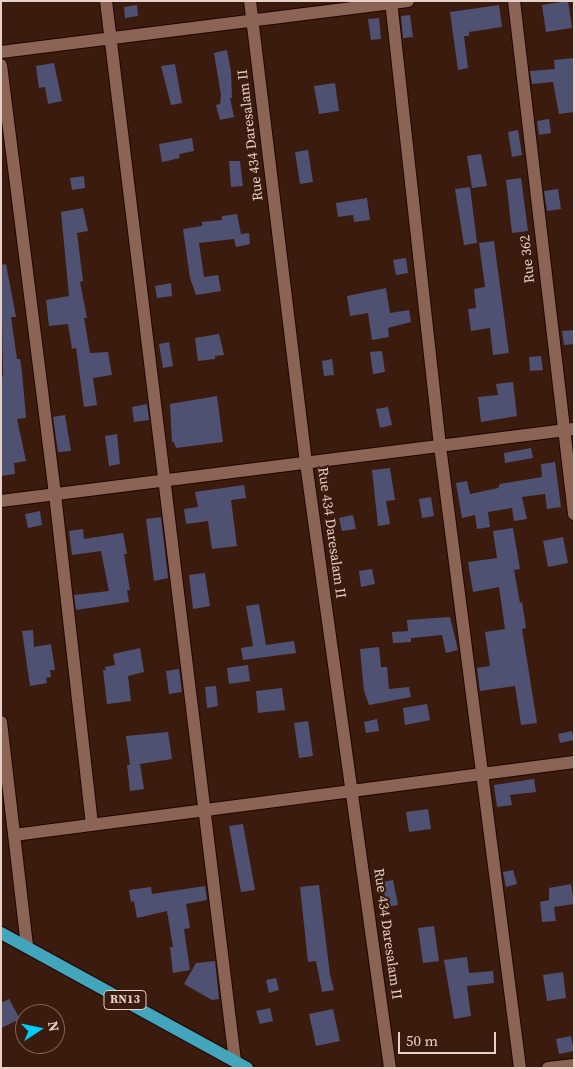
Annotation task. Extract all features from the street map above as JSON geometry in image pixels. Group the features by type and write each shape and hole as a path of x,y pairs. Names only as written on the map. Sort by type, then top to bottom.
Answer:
{"main road":[{"name":"RN13","path":"1,932 248,1068"}],"street":[{"path":"106,1 166,480 235,1061"},
{"name":"Rue 434 Daresalam II","path":"250,1 306,463 390,1068"},
{"path":"1,52 408,1"},
{"name":"Rue 362","path":"514,1 568,430 574,514"},
{"path":"391,2 440,446 520,1068"},
{"path":"1,65 55,494 92,825"},
{"path":"1,501 568,430"},
{"path":"1,722 27,946"},
{"path":"14,835 574,762"},
{"path":"548,1068 574,1065"}],"building":[{"path":"568,1 572,28 546,32 542,5"},
{"path":"137,5 138,16 125,18 124,7"},
{"path":"499,5 502,27 469,32 469,36 464,36 468,68 458,70 450,12"},
{"path":"410,15 413,37 403,38 401,16"},
{"path":"379,18 381,39 371,40 368,19"},
{"path":"227,50 231,72 232,98 230,98 234,117 220,120 216,105 220,104 221,95 214,53"},
{"path":"574,58 574,112 559,114 553,82 532,84 530,71 555,69 554,60"},
{"path":"54,63 62,101 48,104 45,87 39,88 36,66"},
{"path":"175,64 182,103 171,105 161,66"},
{"path":"335,83 339,111 319,114 314,86"},
{"path":"549,119 551,133 539,135 537,121"},
{"path":"518,130 522,155 512,157 508,132"},
{"path":"192,138 194,151 179,154 180,158 162,162 159,144"},
{"path":"308,150 313,182 300,184 295,152"},
{"path":"481,154 487,186 472,188 467,156"},
{"path":"229,161 240,161 243,186 231,187"},
{"path":"84,176 85,188 72,190 70,178"},
{"path":"521,178 528,231 512,233 506,180"},
{"path":"470,187 477,243 464,245 455,189"},
{"path":"558,189 561,209 547,211 544,191"},
{"path":"367,198 370,220 354,222 353,215 338,217 336,203"},
{"path":"83,208 88,231 77,233 83,281 80,282 87,318 84,318 90,353 108,352 112,375 93,378 97,405 84,407 76,348 72,349 68,324 49,326 46,300 69,296 61,212"},
{"path":"237,214 241,234 249,233 250,244 236,247 234,239 199,243 204,277 218,275 221,291 196,295 190,278 183,229 202,226 202,222 222,220 222,216"},
{"path":"494,241 509,353 493,355 490,328 471,331 468,309 476,308 474,289 485,287 479,243"},
{"path":"406,258 408,273 396,275 393,260"},
{"path":"6,264 16,317 11,317 17,359 20,359 22,372 26,418 17,419 26,461 14,463 15,474 1,476 1,377 3,376 1,265"},
{"path":"171,283 172,296 157,298 155,286"},
{"path":"386,288 390,313 409,310 411,322 388,328 389,337 372,340 368,313 350,316 347,296"},
{"path":"574,330 574,344 564,345 562,331"},
{"path":"219,334 224,355 215,356 215,359 198,361 195,338"},
{"path":"169,342 173,366 163,368 159,344"},
{"path":"382,351 385,372 373,374 370,352"},
{"path":"541,356 543,370 530,371 529,357"},
{"path":"332,359 334,375 324,376 322,361"},
{"path":"513,382 517,416 481,422 478,397 498,395 496,384"},
{"path":"217,396 223,442 176,448 174,442 172,442 170,404"},
{"path":"147,404 149,420 134,422 132,407"},
{"path":"388,407 392,425 380,428 376,409"},
{"path":"65,415 71,451 58,452 53,417"},
{"path":"117,434 120,464 109,466 105,436"},
{"path":"531,448 533,458 505,463 504,453"},
{"path":"555,462 561,507 547,509 545,494 522,497 527,519 514,521 512,508 488,512 490,527 477,529 475,515 462,518 456,483 467,481 470,494 498,488 500,484 542,477 541,464"},
{"path":"390,468 395,500 386,501 390,524 378,526 372,470"},
{"path":"244,485 246,498 231,500 237,546 212,549 208,521 186,524 184,509 198,507 195,492"},
{"path":"431,497 434,516 422,518 419,499"},
{"path":"40,511 42,525 28,528 25,514"},
{"path":"353,515 356,529 342,531 339,518"},
{"path":"161,517 168,578 154,581 146,519"},
{"path":"513,528 520,569 514,570 526,628 522,629 537,723 521,725 515,686 480,691 477,668 490,666 485,632 505,629 499,587 473,592 468,562 497,558 493,531"},
{"path":"83,529 84,539 123,533 127,554 124,554 130,590 127,590 129,602 76,610 74,595 109,591 101,551 72,555 69,531"},
{"path":"563,537 568,563 548,567 543,541"},
{"path":"372,569 375,584 361,587 359,571"},
{"path":"205,573 210,606 193,609 189,575"},
{"path":"259,604 266,645 294,641 296,653 243,660 241,648 253,646 246,606"},
{"path":"450,617 458,650 446,653 442,635 411,638 411,642 393,643 392,632 408,631 407,620"},
{"path":"33,630 34,647 51,644 55,670 50,670 51,677 46,678 47,683 30,686 22,631"},
{"path":"379,647 381,667 387,667 389,689 409,687 411,697 369,705 364,691 360,649"},
{"path":"140,648 144,672 128,676 131,701 107,704 103,670 106,670 105,667 115,665 113,654"},
{"path":"248,665 250,681 229,684 227,668"},
{"path":"179,669 182,692 169,694 166,671"},
{"path":"216,686 218,706 207,708 205,687"},
{"path":"282,688 285,710 258,713 256,691"},
{"path":"427,704 430,720 405,725 403,708"},
{"path":"377,719 379,731 366,733 364,722"},
{"path":"308,721 313,756 299,758 294,723"},
{"path":"572,731 574,740 560,743 558,734"},
{"path":"168,732 172,759 140,764 144,789 130,791 127,765 130,765 126,736"},
{"path":"534,779 536,792 510,795 512,805 497,807 494,785"},
{"path":"428,809 431,829 409,832 406,812"},
{"path":"243,824 255,890 241,892 229,826"},
{"path":"513,870 517,884 506,887 503,872"},
{"path":"393,880 398,905 387,907 382,882"},
{"path":"571,884 574,904 554,907 556,921 542,922 540,902 549,900 549,888"},
{"path":"319,885 330,975 334,990 322,992 316,961 308,962 300,887"},
{"path":"205,886 207,900 186,904 190,928 184,929 190,970 173,973 170,947 173,947 167,911 137,918 134,901 131,902 129,890 151,887 152,894"},
{"path":"434,926 439,961 423,963 418,928"},
{"path":"467,957 469,973 493,971 494,983 467,986 471,1016 454,1019 444,960"},
{"path":"215,961 219,999 212,1000 184,984 196,963"},
{"path":"563,972 566,998 547,1001 543,975"},
{"path":"276,978 279,990 269,993 266,980"},
{"path":"9,999 15,1010 15,1021 1,1028 1,1003"},
{"path":"270,1008 273,1021 260,1024 256,1011"},
{"path":"333,1009 340,1041 316,1046 309,1014"},
{"path":"571,1036 574,1051 559,1054 556,1039"}]}
